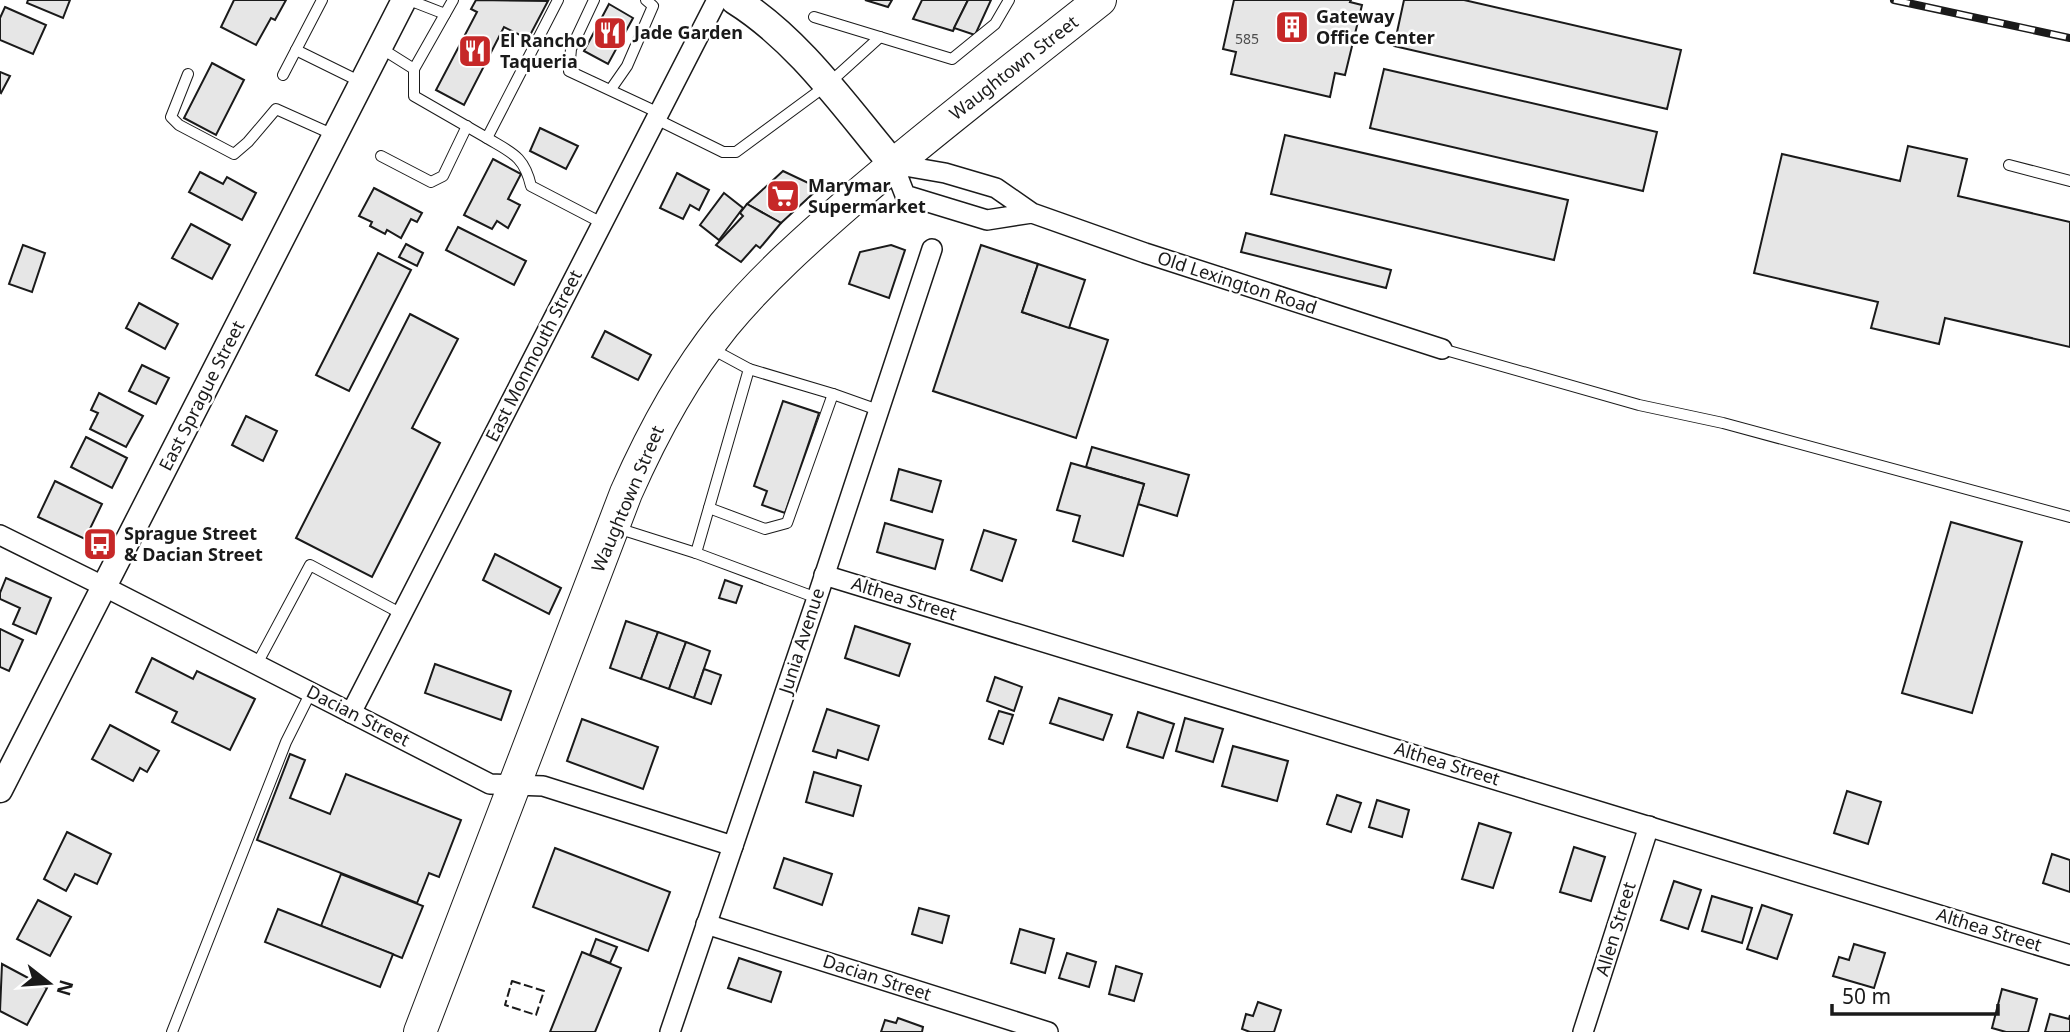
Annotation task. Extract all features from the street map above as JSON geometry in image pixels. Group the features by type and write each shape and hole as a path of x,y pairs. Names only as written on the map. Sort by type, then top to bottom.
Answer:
{"main road":[{"name":"Old Lexington Road","path":"735,0 782,37 827,85 893,164"},
{"name":"Waughtown Street","path":"420,1032 639,463 673,398 708,347 756,288 792,252 893,164 1100,0"}],"street":[{"name":"East Sprague Street","path":"0,790 379,47 406,0"},
{"name":"East Monmouth Street","path":"351,713 717,0"},
{"name":"Old Lexington Road","path":"893,164 905,195 987,220 1032,213"},
{"name":"Old Lexington Road","path":"893,164 945,173 996,188 1032,213 1145,253 1442,349"},
{"name":"Junia Avenue","path":"670,1032 932,249"},
{"name":"Dacian Street","path":"0,535 491,784 543,786 733,846"},
{"name":"Althea Street","path":"824,575 2070,955"},
{"name":"Allen Street","path":"1583,1032 1649,826"},
{"name":"Dacian Street","path":"706,924 1048,1032"}],"lane":[{"path":"283,75 322,0"},
{"path":"406,0 445,14"},
{"path":"453,0 414,69 414,96 518,157 527,168 531,186 602,223"},
{"path":"487,138 558,0"},
{"path":"594,0 571,49 569,71 611,89 728,153 736,152 827,85 880,37"},
{"path":"814,17 952,59 995,24 1009,0"},
{"path":"611,89 627,66 650,3"},
{"path":"379,47 414,69"},
{"path":"296,50 362,82"},
{"path":"188,74 171,117 179,125 234,155 276,109 335,135"},
{"path":"381,156 431,182 443,176 467,126"},
{"path":"2009,164 2070,181"},
{"path":"708,347 749,369 878,410"},
{"path":"1442,349 1639,405 1723,423 2070,517"},
{"path":"696,553 749,369"},
{"path":"709,508 765,529 787,523 833,394"},
{"path":"614,527 696,553 817,598"},
{"path":"257,664 310,565 402,614"},
{"path":"172,1032 286,742 311,692"}],"building":[{"path":"28,0 70,0 63,18 27,3"},
{"path":"234,0 286,0 275,20 271,18 256,45 221,27"},
{"path":"476,0 548,1 528,39 504,27 464,105 436,90 477,12 471,9"},
{"path":"865,0 892,0 888,7"},
{"path":"922,0 968,0 953,31 913,19"},
{"path":"968,0 991,0 975,35 954,28"},
{"name":"Gateway Office Center","path":"1234,0 1351,0 1350,2 1362,5 1345,75 1335,73 1330,97 1231,74 1236,52 1223,49"},
{"path":"1404,0 1464,0 1681,50 1667,109 1394,46"},
{"path":"609,4 633,18 608,64 584,51"},
{"path":"5,7 46,25 33,54 0,40 0,18"},
{"path":"212,63 244,80 216,135 184,118"},
{"path":"1384,69 1657,132 1643,191 1370,128"},
{"path":"0,72 10,76 1,93 0,92"},
{"path":"540,128 578,146 566,169 530,151"},
{"path":"1285,135 1568,200 1554,260 1271,194"},
{"path":"1908,146 1967,159 1958,196 2070,222 2070,347 1945,318 1939,344 1871,328 1878,302 1754,273 1782,154 1900,181"},
{"path":"493,159 521,174 508,199 520,205 508,228 497,221 492,229 464,215"},
{"name":"Marymar Supermarket","path":"783,171 819,188 781,223 747,204"},
{"path":"200,172 223,184 227,177 256,193 242,220 189,192"},
{"path":"677,173 709,190 699,210 690,205 683,219 660,208"},
{"path":"374,188 422,213 417,222 411,219 401,238 387,230 385,234 370,226 372,222 359,216"},
{"path":"724,193 743,208 719,240 700,225"},
{"path":"747,204 781,223 760,248 756,245 741,262 716,245 743,216 740,213"},
{"path":"191,224 230,245 212,279 172,258"},
{"path":"458,227 526,261 514,285 446,250"},
{"path":"1246,233 1391,270 1386,288 1241,252"},
{"path":"406,244 423,253 417,266 399,257"},
{"path":"23,245 45,253 32,292 9,284"},
{"path":"891,245 905,250 889,298 849,284 860,252"},
{"path":"981,245 1038,264 1022,312 1108,340 1076,438 933,391"},
{"path":"378,253 411,270 349,391 316,375"},
{"path":"1038,264 1085,280 1069,328 1022,312"},
{"path":"139,303 178,324 165,349 126,328"},
{"path":"410,314 458,339 412,428 440,443 372,577 296,538"},
{"path":"605,331 651,355 638,380 592,357"},
{"path":"142,365 169,378 156,404 129,391"},
{"path":"99,393 143,416 126,447 90,429 98,413 91,410"},
{"path":"783,401 819,413 785,513 762,505 767,491 754,486"},
{"path":"246,416 277,431 263,461 232,445"},
{"path":"86,437 127,458 112,488 71,467"},
{"path":"1092,447 1189,475 1177,516 1138,504 1144,484 1086,467"},
{"path":"1071,463 1144,484 1123,556 1073,541 1080,516 1057,510"},
{"path":"899,469 941,481 932,512 891,500"},
{"path":"55,481 102,504 85,539 38,517"},
{"path":"1951,522 2022,542 1972,713 1902,693"},
{"path":"885,523 943,540 935,569 877,552"},
{"path":"984,530 1016,540 1002,581 971,570"},
{"path":"495,554 561,588 549,614 483,580"},
{"path":"6,578 51,598 36,634 13,624 20,608 0,599"},
{"path":"725,580 742,586 736,603 719,598"},
{"path":"626,621 658,632 641,679 610,668"},
{"path":"855,626 910,644 899,676 845,658"},
{"path":"0,629 23,640 9,671 0,667"},
{"path":"658,632 686,642 669,689 641,679"},
{"path":"686,642 710,651 694,698 669,689"},
{"path":"152,658 193,679 197,671 255,699 230,750 172,722 177,712 136,692"},
{"path":"435,664 511,691 501,720 425,693"},
{"path":"704,669 721,675 711,704 694,698"},
{"path":"995,677 1022,687 1014,711 987,701"},
{"path":"1059,698 1112,715 1103,740 1050,723"},
{"path":"827,709 879,726 868,760 838,750 836,758 813,751"},
{"path":"999,711 1013,715 1003,744 989,739"},
{"path":"1138,712 1174,724 1163,758 1127,747"},
{"path":"1185,718 1223,729 1213,762 1176,751"},
{"path":"582,719 658,747 643,789 567,761"},
{"path":"110,725 159,751 147,772 140,768 133,781 92,759"},
{"path":"1233,746 1288,761 1277,801 1222,786"},
{"path":"290,754 305,760 290,798 330,814 346,774 461,820 439,877 429,873 417,903 257,840"},
{"path":"814,772 861,786 853,816 806,802"},
{"path":"1847,791 1881,802 1868,844 1834,833"},
{"path":"1337,795 1361,803 1351,832 1327,824"},
{"path":"1377,800 1409,810 1402,837 1369,827"},
{"path":"1479,823 1511,833 1493,888 1462,879"},
{"path":"67,832 111,854 97,884 75,874 66,891 44,879"},
{"path":"1574,847 1605,857 1591,901 1560,892"},
{"path":"555,848 670,892 648,951 533,907"},
{"path":"2052,854 2070,860 2070,892 2043,883"},
{"path":"784,858 832,874 822,905 774,888"},
{"path":"341,874 423,906 402,958 321,926"},
{"path":"1674,881 1701,890 1688,929 1661,920"},
{"path":"1712,896 1752,908 1742,943 1702,931"},
{"path":"38,900 71,917 50,956 17,939"},
{"path":"1762,905 1792,915 1777,959 1747,949"},
{"path":"919,908 949,916 942,943 912,934"},
{"path":"278,909 393,954 380,987 265,942"},
{"path":"1020,929 1054,939 1045,973 1011,963"},
{"path":"596,939 617,947 610,963 590,955"},
{"path":"1854,944 1885,953 1874,988 1833,976 1839,957 1849,960"},
{"path":"582,952 621,968 595,1032 550,1032"},
{"path":"1067,953 1096,962 1089,987 1059,978"},
{"path":"739,958 781,972 771,1002 728,988"},
{"path":"2,964 47,988 27,1025 0,1011"},
{"path":"1116,966 1142,974 1134,1001 1109,994"},
{"path":"2002,989 2037,999 2028,1032 2006,1032 1992,1028"},
{"path":"1258,1002 1281,1010 1274,1032 1250,1032 1242,1029 1246,1014 1253,1016"},
{"path":"2050,1014 2069,1019 2070,1015 2070,1032 2045,1032"},
{"path":"898,1018 923,1027 922,1032 881,1032 885,1020 896,1023"}],"railway":[{"path":"1894,0 2070,38"}],"fence":[{"path":"512,981 544,991 536,1015 505,1005 512,981"}],"place":[{"name":"Gateway Office Center","path":"1292,27"},
{"name":"Jade Garden","path":"610,33"},
{"name":"El Rancho Taqueria","path":"475,51"},
{"name":"Marymar Supermarket","path":"783,196"},
{"name":"Sprague Street & Dacian Street","path":"100,544"}]}
